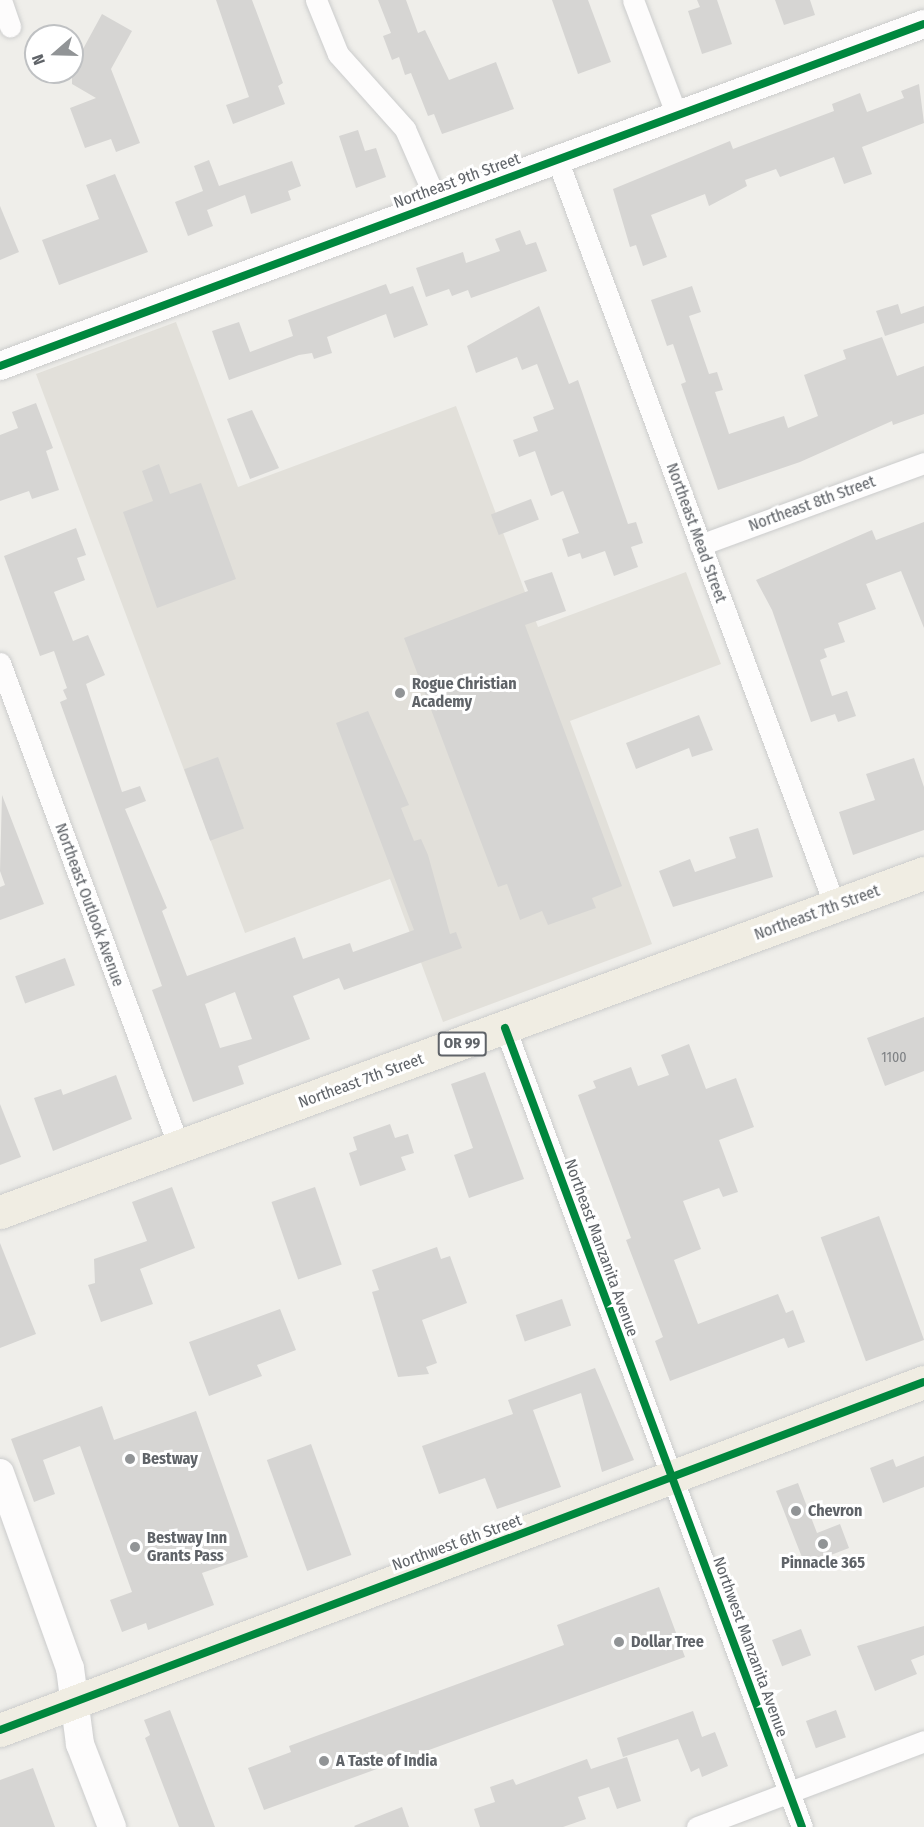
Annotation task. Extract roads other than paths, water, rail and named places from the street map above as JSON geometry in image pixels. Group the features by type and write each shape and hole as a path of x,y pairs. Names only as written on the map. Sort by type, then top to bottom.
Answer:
{"highway":[{"name":"Northeast 7th Street","path":"0,1212 924,873"},
{"name":"Northwest 6th Street","path":"0,1730 924,1382"}],"street":[{"path":"1,0 10,26"},
{"path":"316,0 338,54 414,143 437,202"},
{"path":"633,0 677,116"},
{"name":"Northeast 9th Street","path":"0,366 437,202 924,24"},
{"name":"Northeast Mead Street","path":"557,159 834,906"},
{"name":"Northeast 8th Street","path":"700,545 924,463"},
{"name":"Northeast Outlook Avenue","path":"0,663 179,1148"},
{"name":"Northeast Manzanita Avenue","path":"505,1028 672,1477"},
{"path":"0,1475 60,1636 81,1744 112,1827"},
{"name":"Northwest Manzanita Avenue","path":"672,1477 802,1827"},
{"path":"697,1827 924,1741"}],"place":[{"name":"Rogue Christian Academy","path":"400,693"},
{"name":"Bestway","path":"130,1459"},
{"name":"Chevron","path":"796,1511"},
{"name":"Pinnacle 365","path":"823,1544"},
{"name":"Bestway Inn Grants Pass","path":"135,1547"},
{"name":"Dollar Tree","path":"619,1642"},
{"name":"A Taste of India","path":"324,1761"}]}
